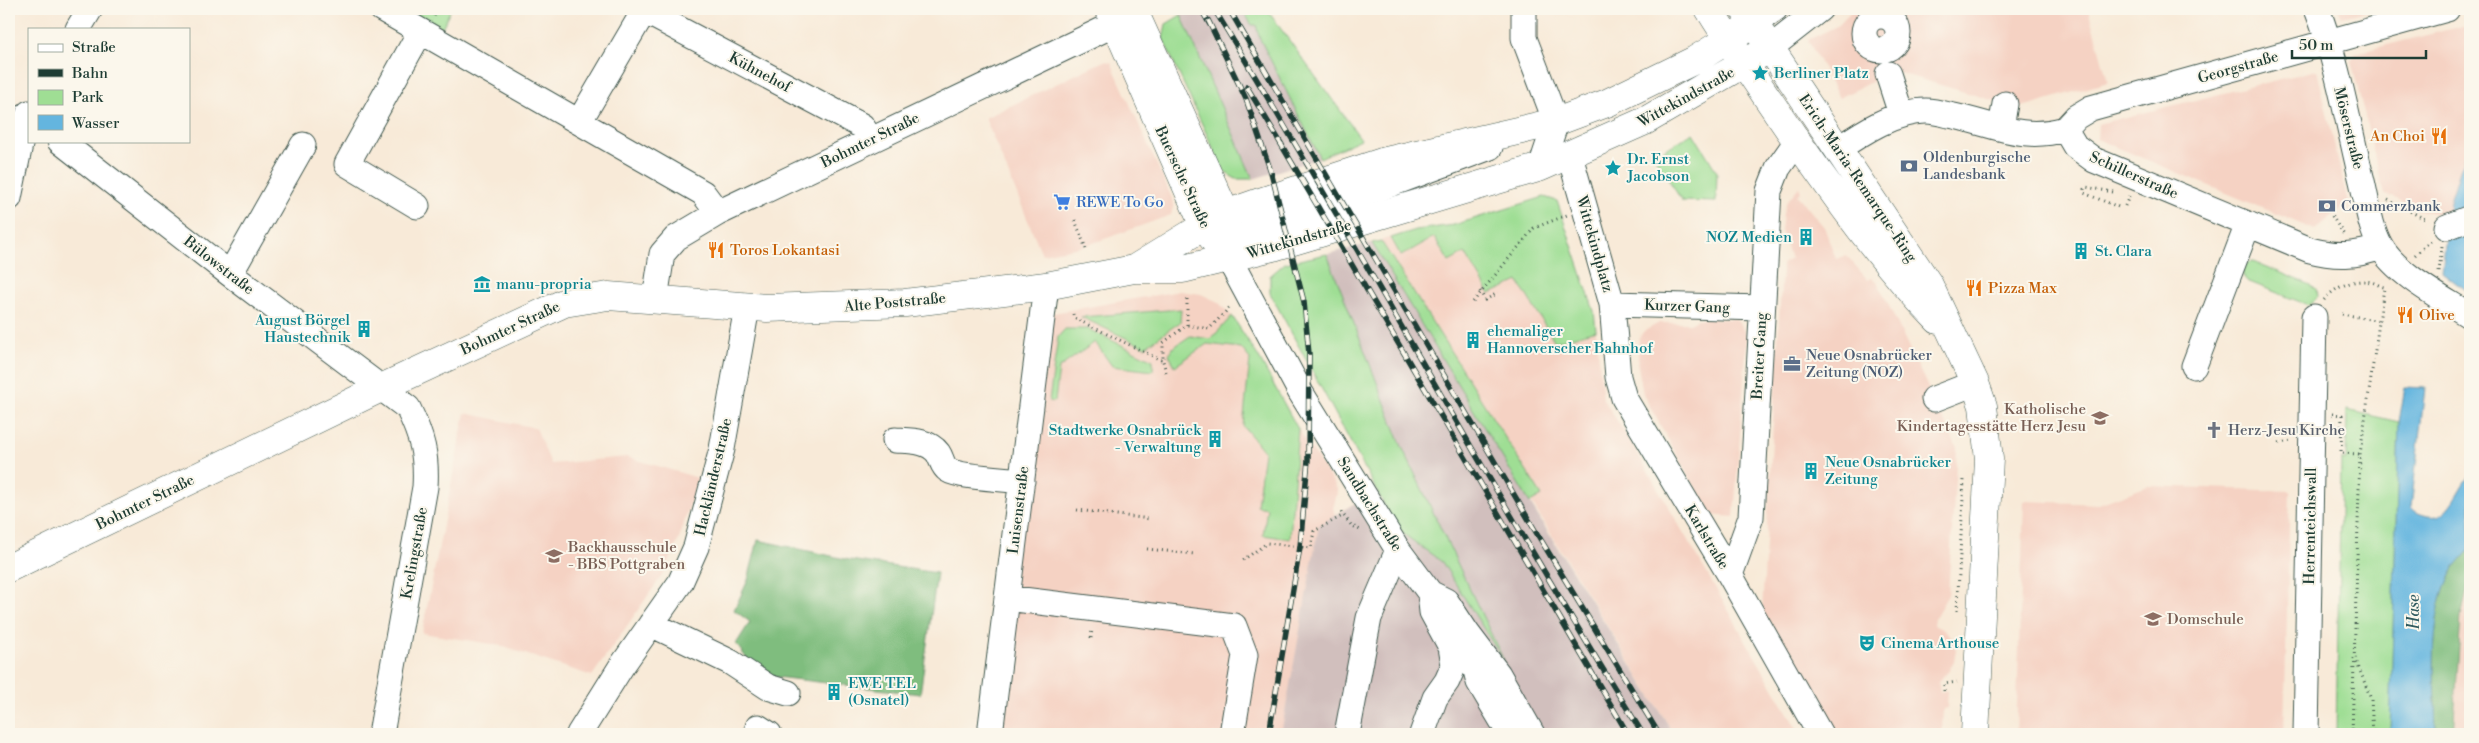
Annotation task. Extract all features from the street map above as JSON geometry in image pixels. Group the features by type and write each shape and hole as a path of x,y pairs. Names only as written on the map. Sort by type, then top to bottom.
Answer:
{"main road":[{"path":"1709,9 1728,41 1754,48 1871,219 1897,236"},
{"name":"Buersche Straße","path":"1119,14 1215,220 1229,259"},
{"name":"Wittekindstraße","path":"1556,122 1607,103 1651,83 1728,41 1757,14"},
{"name":"Erich-Maria-Remarque-Ring","path":"1757,14 1758,56 1797,141 1855,224 1904,286 1954,337"},
{"name":"Wittekindstraße","path":"1229,259 1541,167 1570,156 1646,121 1758,56"},
{"name":"Erich-Maria-Remarque-Ring","path":"1758,56 1838,148 1929,285 1975,383 1983,406 1989,459 1976,734"},
{"path":"1215,220 1382,162 1556,122"},
{"name":"Alte Poststraße","path":"1134,268 1215,220"},
{"name":"Alte Poststraße","path":"655,299 747,307 821,308 905,304 1046,286 1134,268 1183,269 1229,259"},
{"name":"Bohmter Straße","path":"9,568 381,388 564,302 608,296 655,299"}],"street":[{"path":"79,28 90,9"},
{"path":"382,9 703,193 718,213"},
{"path":"1524,9 1522,22 1526,44 1556,122 1541,167"},
{"name":"Wittekindstraße","path":"1758,56 1820,9"},
{"name":"Möserstraße","path":"2317,9 2328,42 2367,204 2381,247"},
{"name":"Georgstraße","path":"2065,130 2076,117 2091,108 2448,9"},
{"name":"Kühnehof","path":"579,122 643,10 862,126 870,140"},
{"name":"Bohmter Straße","path":"655,299 662,254 676,238 718,213 870,140 1119,14"},
{"path":"417,206 347,164 420,32"},
{"path":"1885,62 1901,114"},
{"path":"2001,128 2005,104"},
{"path":"1838,148 1901,114 1926,110 1963,117 2024,135 2047,134 2065,130"},
{"name":"Wittekindstraße","path":"1229,259 1253,227 1383,186 1556,122"},
{"path":"9,190 27,125"},
{"name":"Schillerstraße","path":"2065,130 2075,146 2094,160 2310,250 2332,256 2366,253 2381,247"},
{"name":"Breiter Gang","path":"1730,575 1751,517 1769,191 1778,168 1797,141"},
{"name":"Bülowstraße","path":"61,142 230,274 381,388"},
{"path":"230,274 303,145"},
{"name":"Wittekindplatz","path":"1570,156 1612,304 1614,333"},
{"path":"2446,228 2470,218"},
{"path":"2194,366 2248,224"},
{"path":"2381,247 2401,269 2423,286 2470,316"},
{"name":"Sandbachstraße","path":"1229,259 1301,393 1398,550 1430,592 1446,601 1498,674 1532,734"},
{"name":"Luisenstraße","path":"990,734 1046,286"},
{"name":"Kurzer Gang","path":"1612,304 1762,308"},
{"name":"Hackländerstraße","path":"579,734 616,675 680,583 696,546 722,449 747,307"},
{"name":"Herrenteichswall","path":"2306,734 2314,317"},
{"name":"Karlstraße","path":"1614,333 1618,377 1624,398 1730,575 1820,734"},
{"path":"1934,399 1975,383"},
{"name":"Krelingstraße","path":"381,388 408,408 420,433 426,460 426,487 381,734"},
{"path":"895,440 917,441 929,445 938,454 943,465 949,471 1022,481"},
{"path":"1347,734 1369,618 1398,550"},
{"path":"1422,734 1435,698 1447,681 1454,665 1451,647 1432,612 1430,592"},
{"path":"1007,598 1234,626 1245,654 1232,734"},
{"path":"651,624 730,662 768,687 788,693"},
{"path":"1467,633 1479,682 1510,734"}],"path":[{"path":"2129,196 2086,187 2084,189 2084,193 2123,207 2129,196 2131,190"},
{"path":"2382,200 2386,199 2446,228"},
{"path":"1473,302 1534,228 1570,214"},
{"path":"1076,220 1086,249"},
{"path":"2401,269 2446,228"},
{"path":"2439,274 2446,228"},
{"path":"2314,317 2321,302 2328,295 2346,284 2357,281"},
{"path":"2352,734 2360,454 2384,288"},
{"path":"1480,292 1485,300 1498,293"},
{"path":"1187,296 1187,325"},
{"path":"1166,372 1163,360 1163,343 1187,325 1209,329 1228,309"},
{"path":"1072,314 1074,318 1163,360"},
{"path":"2342,314 2380,320"},
{"path":"2332,414 2342,415 2341,453 2360,454"},
{"path":"1077,510 1150,520"},
{"path":"1243,560 1268,543 1311,548 1314,531 1344,515"},
{"path":"1147,549 1194,554"},
{"path":"2355,656 2371,699 2373,734"},
{"path":"1944,691 1944,684 1958,681"}],"shaded area":[{"path":"1178,9 1242,9 1252,25 1256,25 1260,39 1320,158 1253,179"},
{"path":"1853,9 2088,9 2108,82 2019,108 1893,71 1839,98 1808,40 1839,25"},
{"path":"2339,9 2377,9 2342,17"},
{"path":"2470,24 2470,139 2450,201 2449,217 2420,210 2384,193 2351,61 2356,53"},
{"path":"1104,61 1111,62 1174,203 1171,215 1085,246 1042,254 985,118"},
{"path":"2317,70 2348,203 2315,230 2097,139 2098,124"},
{"path":"1799,187 1801,192 1797,195 1824,227 1836,259 1846,255 1868,280 1872,278 1877,281 1957,448 1948,595 1934,619 1933,625 1944,630 1952,638 1956,649 1954,662 1948,672 1938,681 1940,692 1948,690 1947,708 1943,709 1942,734 1836,734 1762,612 1782,264 1791,259 1781,230 1787,201"},
{"path":"1544,197 1557,201 1594,311 1603,399 1632,444 1800,734 1674,734 1372,243 1416,230 1454,225"},
{"path":"1372,243 1530,503 1674,734 1281,734 1319,525 1375,491 1398,530 1442,562 1501,656 1402,447 1327,254"},
{"path":"1180,291 1201,294 1218,302 1232,316 1258,356 1298,429 1338,490 1333,508 1335,515 1375,491 1398,530 1442,562 1550,734 990,734 1042,315"},
{"path":"1698,319 1736,319 1747,336 1734,517 1710,515 1643,394 1638,366 1639,339 1643,332 1659,323 1690,323"},
{"name":"Backhausschule - BBS Pottgraben","path":"465,413 536,428 551,464 627,457 698,478 679,539 663,574 592,676 498,645 422,633"},
{"name":"Domschule","path":"2148,486 2290,491 2284,734 2016,734 2024,501 2099,504"},
{"path":"2470,578 2470,734 2453,734 2461,617"}],"green space":[{"path":"401,9 451,9 442,28"},
{"path":"1242,9 1265,9 1270,14 1361,139 1320,158 1260,39 1256,25 1252,25"},
{"path":"1181,15 1253,179 1236,179 1224,172 1163,39 1166,24"},
{"path":"1693,133 1717,172 1716,202 1682,201 1654,156"},
{"path":"1544,197 1557,201 1594,311 1596,330 1555,342 1518,281 1490,294 1465,253 1449,262 1434,237 1401,256 1391,238 1416,230 1454,225"},
{"path":"1381,241 1542,496 1530,503 1372,243"},
{"path":"1327,254 1402,447 1504,661 1442,562 1398,530 1270,293 1270,276 1285,263"},
{"path":"2254,262 2311,285 2316,290 2317,297 2308,305 2247,281 2243,276 2243,270 2247,263"},
{"path":"1181,309 1180,322 1145,347 1081,317"},
{"path":"1232,316 1258,356 1298,429 1290,539 1263,535 1267,508 1257,506 1264,451 1243,426 1250,359 1241,348 1207,344 1175,366 1169,355 1171,349 1190,336 1211,339"},
{"path":"1065,329 1088,329 1153,360 1153,371 1112,366 1095,342 1059,368 1055,402 1049,401 1058,337"},
{"path":"2347,410 2399,422 2390,734 2336,734 2341,460 2346,460"},
{"path":"758,540 850,560 937,573 920,694 759,675 736,644 750,622 734,610 748,580"},
{"path":"2470,549 2470,578 2461,617 2453,734 2436,734 2434,650 2439,606 2453,570"}],"water":[{"path":"2470,139 2470,294 2442,272 2450,201"},
{"name":"Hase","path":"2405,387 2425,388 2411,507 2418,513 2428,516 2442,513 2452,502 2470,475 2470,549 2455,567 2445,587 2439,606 2436,628 2434,672 2436,734 2390,734 2399,422"}],"railway":[{"path":"1201,9 1210,25"},
{"path":"1214,9 1269,99 1534,554 1643,734"},
{"path":"1229,9 1536,532 1659,734"},
{"path":"1208,20 1246,99 1271,172 1304,302 1309,354 1308,460 1300,547 1269,734"},
{"path":"1247,87 1282,145"},
{"path":"1278,139 1628,734"}],"place":[{"name":"Berliner Platz","path":"1760,73"},
{"name":"An Choi","path":"2439,136"},
{"name":"Oldenburgische Landesbank","path":"1909,166"},
{"name":"Dr. Ernst Jacobson","path":"1613,168"},
{"name":"REWE To Go","path":"1062,202"},
{"name":"Commerzbank","path":"2327,206"},
{"name":"NOZ Medien","path":"1806,237"},
{"name":"Toros Lokantasi","path":"716,250"},
{"name":"St. Clara","path":"2081,251"},
{"name":"manu-propria","path":"482,284"},
{"name":"Pizza Max","path":"1974,288"},
{"name":"Olive","path":"2405,315"},
{"name":"August Börgel Haustechnik","path":"364,329"},
{"name":"ehemaliger Hannoverscher Bahnhof","path":"1473,340"},
{"name":"Neue Osnabrücker Zeitung (NOZ)","path":"1792,364"},
{"name":"Katholische Kindertagesstätte Herz Jesu","path":"2100,418"},
{"name":"Herz-Jesu Kirche","path":"2214,430"},
{"name":"Stadtwerke Osnabrück - Verwaltung","path":"1215,439"},
{"name":"Neue Osnabrücker Zeitung","path":"1811,471"},
{"name":"Backhausschule - BBS Pottgraben","path":"554,556"},
{"name":"Domschule","path":"2153,619"},
{"name":"Cinema Arthouse","path":"1867,643"},
{"name":"EWE TEL (Osnatel)","path":"834,692"}]}
